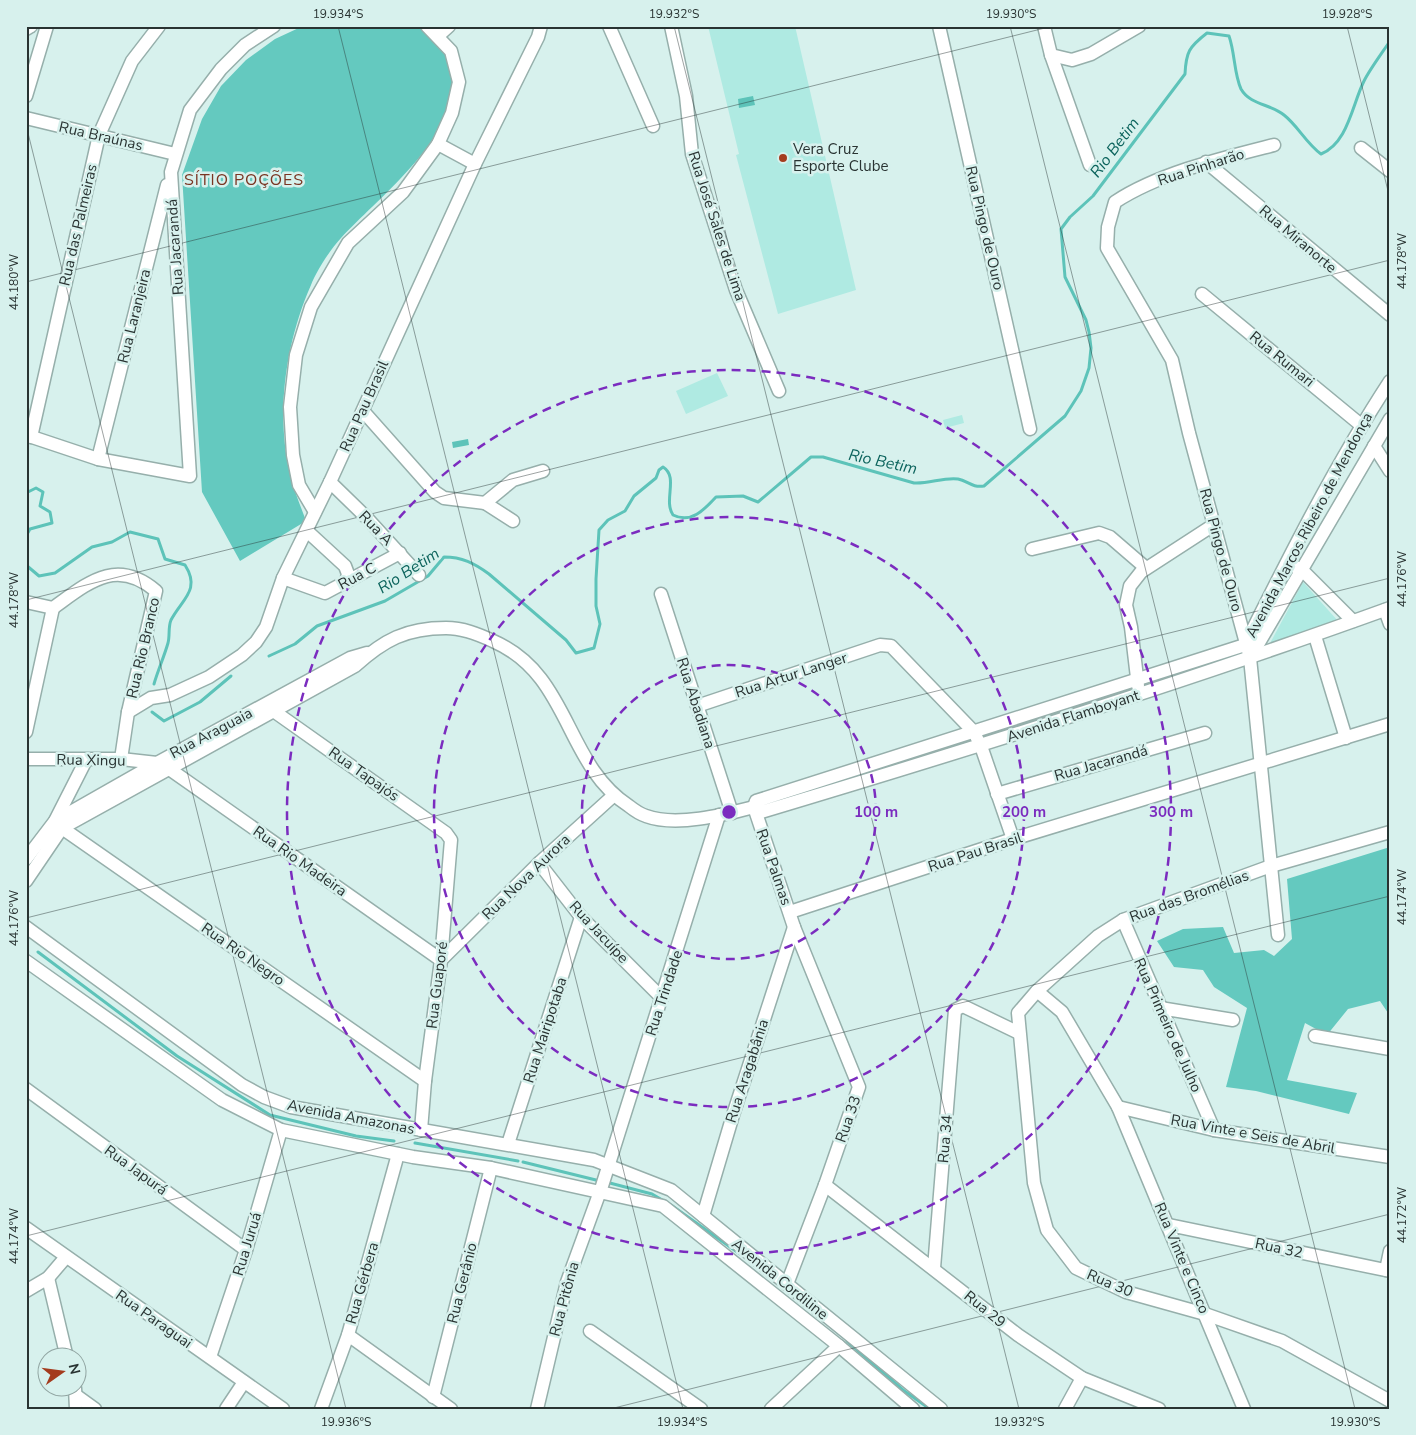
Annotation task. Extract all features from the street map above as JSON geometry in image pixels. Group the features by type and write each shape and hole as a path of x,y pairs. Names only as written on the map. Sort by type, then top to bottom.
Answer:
{"street":[{"path":"26,28 30,26"},
{"path":"26,96 47,26"},
{"name":"Rua das Palmeiras","path":"29,436 98,135 132,61 159,26"},
{"name":"Rua Jacarandá","path":"98,459 190,476 171,172 190,110 221,69 245,45 274,26"},
{"path":"314,512 299,485 293,455 290,407 296,355 311,307 348,243 403,192 438,144 452,113 459,82 451,51 427,26"},
{"path":"438,36 449,26"},
{"name":"Rua Pau Brasil","path":"128,712 151,698 170,695 198,684 242,655 256,642 266,627 284,578 330,482 474,164 540,32 550,26"},
{"path":"609,26 653,126"},
{"name":"Rua José Sales de Lima","path":"671,26 686,96 692,154 736,290 779,391"},
{"name":"Rua Pingo de Ouro","path":"940,26 1030,429"},
{"path":"1044,26 1051,55 1090,165"},
{"path":"1051,55 1072,60 1091,54 1139,26"},
{"name":"Rua Braúnas","path":"26,118 175,154"},
{"path":"438,144 474,164"},
{"name":"Rua Pinharão","path":"1129,192 1206,162 1274,145"},
{"path":"1361,148 1390,171"},
{"name":"Rua Miranorte","path":"1206,162 1390,315"},
{"name":"Rua Laranjeira","path":"98,459 171,172"},
{"name":"Rua Pingo de Ouro","path":"1129,192 1115,202 1108,227 1107,248 1172,360 1189,433 1250,658 1278,935"},
{"name":"Rua Rumari","path":"1202,294 1361,425"},
{"name":"Avenida Marcos Ribeiro de Mendonça","path":"1245,645 1285,564 1361,425 1390,381"},
{"path":"363,410 435,492 444,498 485,502 513,521"},
{"name":"Avenida Marcos Ribeiro de Mendonça","path":"1250,658 1390,419"},
{"path":"29,436 98,459"},
{"path":"1374,446 1390,471"},
{"path":"485,502 513,480 543,471"},
{"name":"Rua A","path":"330,482 419,575"},
{"path":"1140,694 1126,605 1130,586 1146,568 1215,524"},
{"path":"307,531 345,566 348,574 346,582"},
{"path":"1032,549 1099,532 1110,537 1146,568"},
{"name":"Rua C","path":"284,578 325,593 400,553"},
{"path":"1285,564 1301,569 1353,621"},
{"name":"Rua Rio Branco","path":"52,608 91,581 105,575 119,574 146,582 156,590 128,712 122,759"},
{"name":"Rua Abadiana","path":"660,594 732,813"},
{"path":"26,602 52,608 26,732"},
{"path":"1387,609 1390,624"},
{"name":"Avenida Flamboyant","path":"754,807 761,812 981,746 1250,658 1387,609"},
{"name":"Rua Araguaia","path":"162,765 275,712 355,666 371,651 394,637 411,630 455,628 478,634"},
{"name":"Avenida Flamboyant","path":"478,634 502,645 524,659 540,676 553,694 589,766 613,796 644,816 666,820 719,816 754,807"},
{"path":"1315,636 1346,738"},
{"name":"Rua Artur Langer","path":"697,706 886,645 896,649 974,732"},
{"name":"Avenida Flamboyant","path":"754,807 756,801 1245,645"},
{"name":"Rua Araguaia","path":"58,825 350,658 371,651"},
{"name":"Rua Tapajós","path":"275,712 446,833 451,840"},
{"name":"Rua Pau Brasil","path":"790,912 1013,839 1262,765 1390,724"},
{"path":"974,732 981,746 1013,839"},
{"name":"Rua Jacarandá","path":"997,794 1205,733"},
{"name":"Rua Xingu","path":"26,759 122,759 162,765"},
{"path":"26,881 58,825 86,760"},
{"name":"Rua Rio Madeira","path":"162,765 442,960"},
{"name":"Rua Nova Aurora","path":"442,960 539,863 613,796"},
{"name":"Rua Palmas","path":"754,807 794,927"},
{"name":"Rua Trindade","path":"601,1188 719,816"},
{"path":"26,859 58,825"},
{"name":"Rua Rio Negro","path":"58,825 425,1081"},
{"name":"Rua das Bromélias","path":"1018,1012 1037,991 1098,936 1122,920 1271,866 1390,832"},
{"name":"Rua Guaporé","path":"422,1130 425,1081 442,960 451,840"},
{"name":"Rua Jacuípe","path":"539,863 581,917 662,998"},
{"name":"Rua Mairipotaba","path":"508,1144 581,917"},
{"name":"Rua Primeiro de Julho","path":"1122,920 1214,1130"},
{"name":"Avenida Amazonas","path":"26,926 242,1084 264,1098 291,1107 594,1160 608,1168"},
{"name":"Rua 33","path":"787,1284 825,1185 859,1087 794,927"},
{"name":"Rua Aragabânia","path":"703,1216 733,1115 794,927"},
{"name":"Avenida Amazonas","path":"26,961 222,1100 280,1130 398,1154 491,1168 601,1188"},
{"name":"Rua Vinte e Cinco","path":"1037,991 1062,1012 1118,1107 1169,1225 1244,1409"},
{"name":"Rua 34","path":"934,1268 955,1010 963,1006 1019,1033"},
{"path":"1160,1008 1233,1020"},
{"name":"Rua 30","path":"1018,1012 1034,1183 1047,1230 1076,1268 1126,1292 1205,1314 1282,1341 1390,1401"},
{"path":"1315,1036 1390,1049"},
{"name":"Rua Japurá","path":"26,1089 246,1250"},
{"name":"Rua Vinte e Seis de Abril","path":"1118,1107 1214,1130 1390,1157"},
{"name":"Rua Juruá","path":"210,1357 246,1250 280,1130"},
{"name":"Rua Gérbera","path":"321,1409 348,1334 398,1154"},
{"name":"Rua Gerânio","path":"433,1397 491,1168"},
{"name":"Avenida Cordiline","path":"608,1168 671,1190 941,1409"},
{"name":"Rua 29","path":"825,1185 1018,1335 1082,1378 1159,1409"},
{"name":"Avenida Cordiline","path":"601,1188 663,1206 839,1346 913,1409"},
{"name":"Rua Pitônia","path":"537,1409 566,1282 601,1188"},
{"name":"Rua 32","path":"1169,1225 1388,1270"},
{"name":"Rua Paraguai","path":"26,1228 283,1409"},
{"path":"1388,1270 1390,1250"},
{"path":"26,1290 48,1278 66,1257"},
{"path":"48,1278 65,1348"},
{"path":"590,1331 701,1409"},
{"path":"348,1334 451,1409"},
{"path":"771,1409 839,1346"},
{"path":"1065,1409 1082,1378"},
{"path":"226,1409 244,1382"},
{"path":"78,1398 95,1409"}],"shaded area":[{"path":"303,26 418,26 445,52 454,80 449,109 434,138 412,166 337,243 324,260 314,279 295,331 285,380 283,405 286,454 293,484 306,521 240,561 202,492 182,175 202,119 221,86 246,60 275,39"},
{"name":"Vera Cruz Esporte Clube","path":"708,26 795,26 856,290 778,314 736,155 739,154"},
{"path":"753,96 755,105 739,108 738,99"},
{"path":"717,373 728,396 686,414 676,391"},
{"path":"962,415 964,423 945,428 943,420"},
{"path":"468,439 469,445 453,448 452,442"},
{"path":"1303,582 1338,621 1269,645"},
{"path":"1390,847 1390,1016 1380,1001 1348,1009 1327,1035 1305,1023 1287,1080 1357,1093 1349,1114 1256,1091 1226,1087 1247,1008 1214,987 1203,970 1174,967 1157,941 1183,929 1223,927 1234,953 1264,950 1274,956 1292,939 1287,879"}],"waterway":[{"name":"Rio Betim","path":"269,656 295,644 317,626 385,601 428,576 444,557 468,561 489,574 566,640 576,653 594,648 600,624 596,606 599,530 608,520 625,511 634,496 656,478 659,470 663,467 668,471 670,477 670,509 673,515 686,518 702,511 716,497 743,496 758,502 811,457 823,457 914,483 958,479 976,486 984,486 1065,416 1081,391 1089,368 1091,348 1086,320 1065,277 1061,229 1070,217 1093,196 1185,74 1186,60 1192,46 1207,33 1229,36 1241,89 1250,98 1284,115 1321,154 1330,149 1343,132 1364,81 1390,41"},
{"name":"Rio Betim","path":"26,493 36,488 43,492 40,506 50,512 52,523 30,529 26,536"},
{"name":"Rio Betim","path":"26,565 39,576 55,573 92,547 112,542 130,532 158,539 165,559 185,565 191,581 191,588 171,620 168,643 154,684"},
{"name":"Rio Betim","path":"152,712 164,721 200,702 231,676"},
{"path":"38,952 177,1056 270,1115 356,1136 394,1141"},
{"path":"415,1143 518,1161"},
{"path":"523,1162 600,1181"},
{"path":"606,1182 652,1194 664,1201"},
{"path":"671,1205 740,1254"},
{"path":"847,1341 903,1390 930,1409"}],"place":[{"name":"Vera Cruz Esporte Clube","path":"783,158"}],"district":[{"name":"SÍTIO POÇÕES","path":"244,179"}]}
